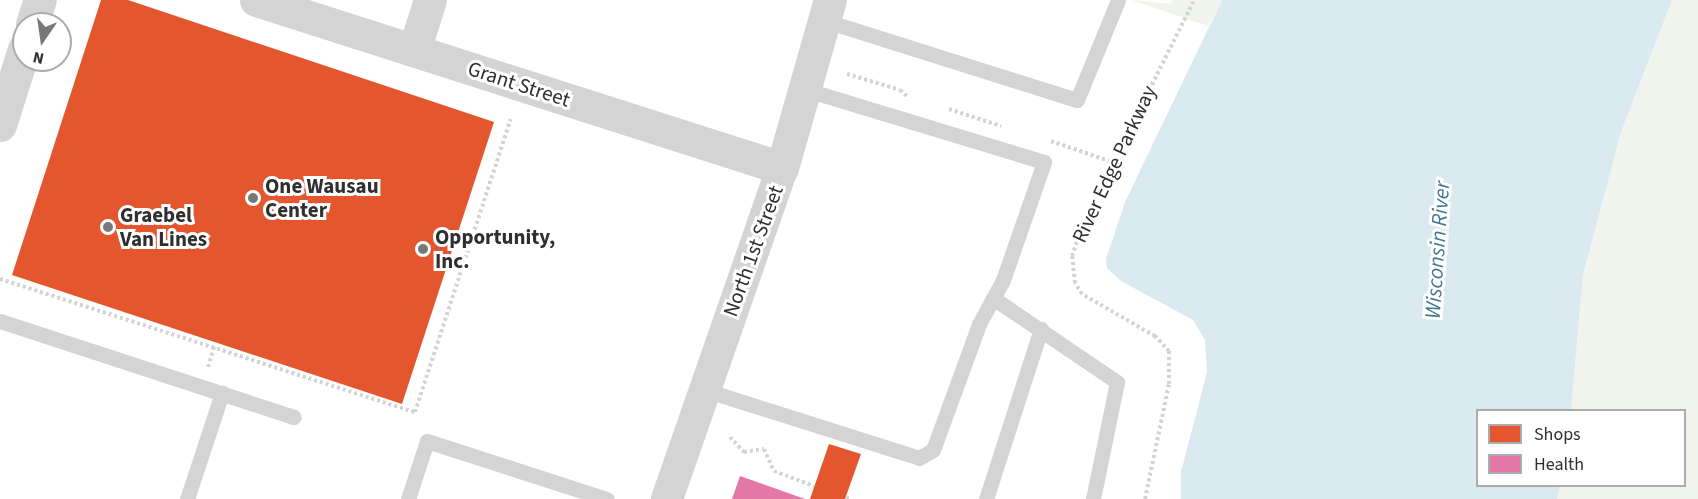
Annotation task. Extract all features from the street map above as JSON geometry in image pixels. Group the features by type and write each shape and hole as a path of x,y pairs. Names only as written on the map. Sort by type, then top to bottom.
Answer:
{"street":[{"name":"Grant Street","path":"256,0 782,168"},
{"path":"414,50 430,0"},
{"name":"North 1st Street","path":"667,499 702,389 759,242 827,10"},
{"path":"0,125 17,72"}],"lane":[{"path":"827,10 1077,100 1118,0"},
{"path":"702,389 919,458 933,450 979,324 993,298 1044,162 803,89"},
{"path":"993,298 1117,382 1093,499"},
{"path":"0,321 294,417"},
{"path":"986,499 1041,329"},
{"path":"187,499 222,393"},
{"path":"408,499 427,441 607,499"}],"path":[{"name":"River Edge Parkway","path":"1145,499 1169,384 1169,351 1155,336 1082,294 1075,283 1072,256 1084,219 1194,0"},
{"path":"0,279 415,412 511,119"},
{"path":"730,437 744,452 764,449 774,471 814,486"}],"shaded area":[{"path":"1131,0 1171,4 1173,0 1222,0 1208,26"},
{"path":"1672,0 1698,0 1698,499 1557,499 1560,487 1686,487 1686,409 1571,409 1583,275 1621,132"}],"water":[{"name":"Wisconsin River","path":"1222,0 1672,0 1621,132 1583,275 1571,409 1476,409 1476,487 1560,487 1557,499 1181,499 1181,472 1207,372 1205,340 1193,320 1121,281 1107,268 1106,259 1125,202"}],"building: Shops":[{"name":"One Wausau Center","path":"101,0 128,0 494,122 402,404 12,275"},
{"path":"829,444 861,454 845,499 810,499"}],"building: Health":[{"path":"740,476 805,499 732,499"}],"place":[{"name":"One Wausau Center","path":"253,198"},
{"name":"Graebel Van Lines","path":"108,227"},
{"name":"Opportunity, Inc.","path":"423,249"}]}
